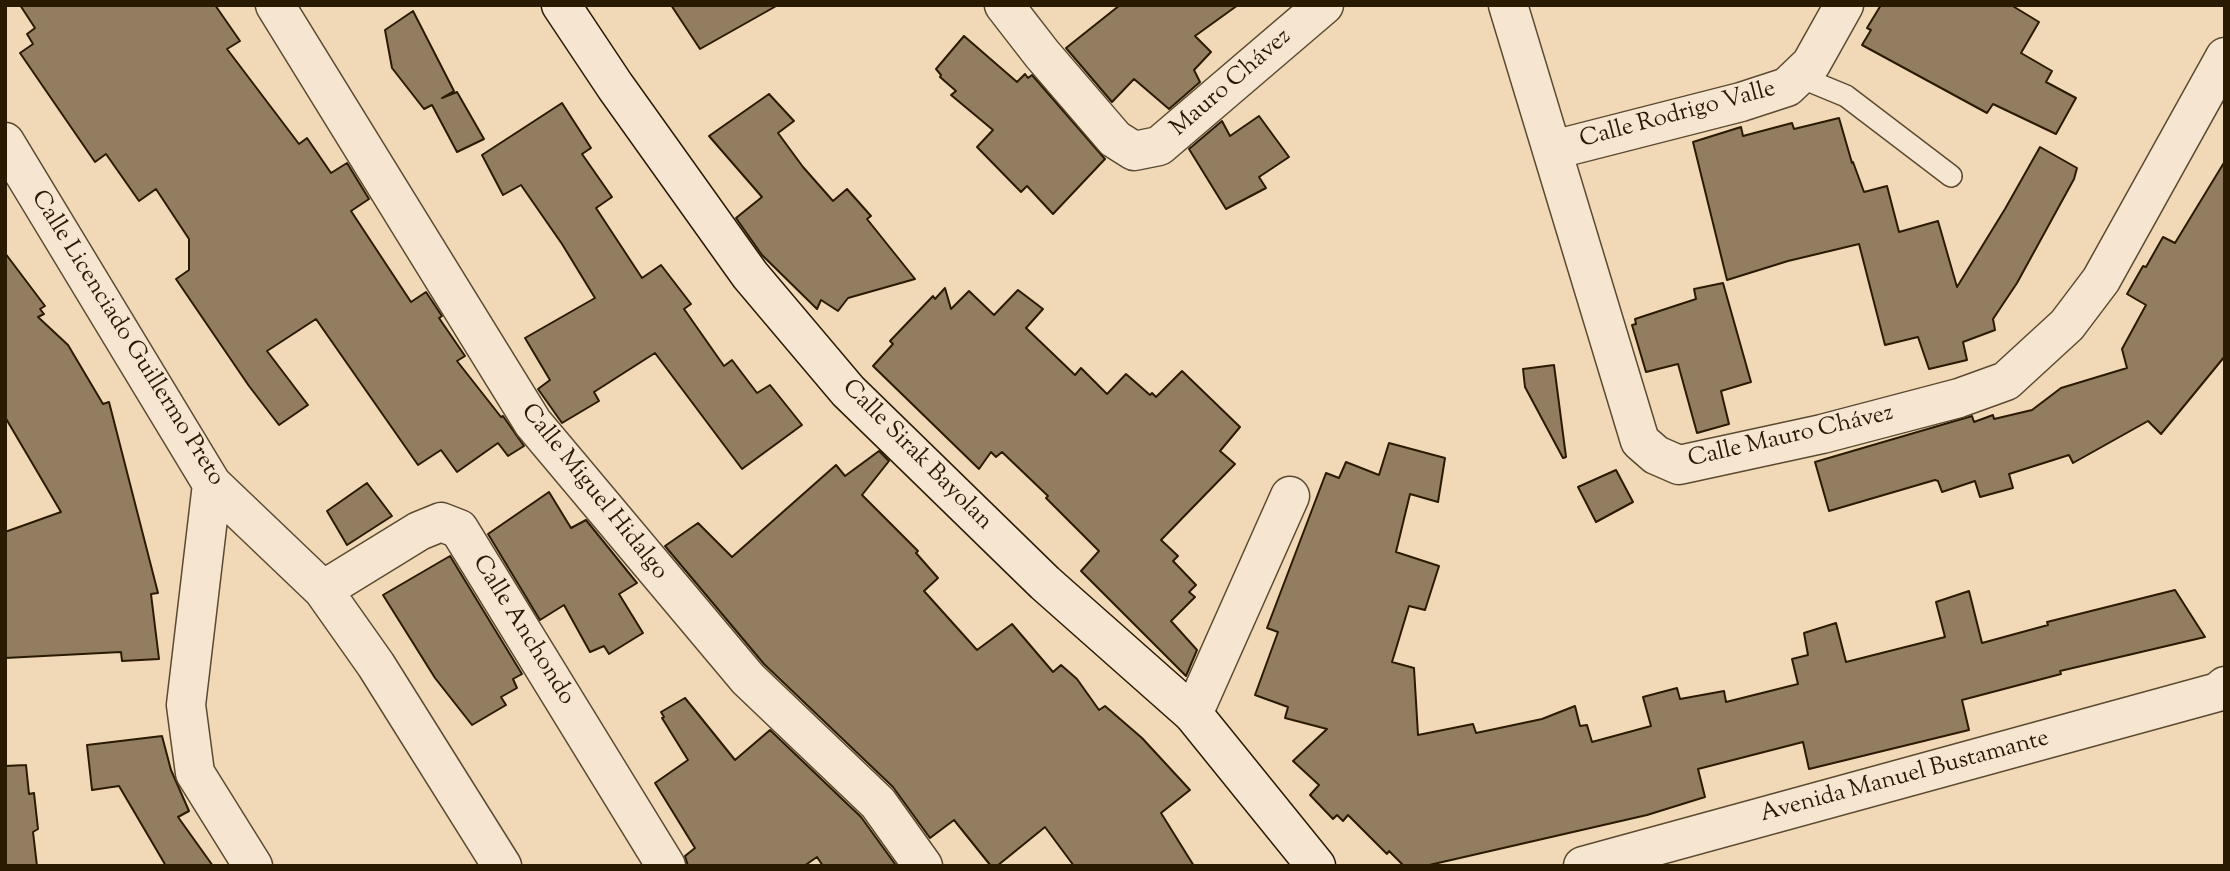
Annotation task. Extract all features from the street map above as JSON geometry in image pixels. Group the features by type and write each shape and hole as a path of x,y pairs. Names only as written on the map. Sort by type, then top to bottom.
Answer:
{"street":[{"name":"Calle Miguel Hidalgo","path":"275,5 533,423 748,679 878,803 923,866"},
{"name":"Calle Sirak Bayolan","path":"561,5 615,86 750,275 848,391 1045,583 1193,714 1316,866"},
{"name":"Mauro Chávez","path":"1004,5 1115,139 1134,150 1159,146 1324,5"},
{"name":"Calle Mauro Chávez","path":"1508,5 1640,441 1656,455 1679,465 1822,434 1959,398 2006,382 2067,325 2101,280 2225,57"},
{"name":"Calle Rodrigo Valle","path":"1553,150 1741,102 1787,87 1811,64 1844,5"},
{"name":"Calle Licenciado Guillermo Preto","path":"5,142 212,484 323,590 376,665 502,866"},
{"path":"212,484 187,705 195,772 253,866"},
{"path":"1193,714 1290,496"},
{"name":"Calle Anchondo","path":"323,590 419,531 441,523 459,529 666,866"},
{"name":"Avenida Manuel Bustamante","path":"1583,866 2218,692 2225,686"}],"lane":[{"path":"1800,77 1846,96 1951,176"}],"building":[{"path":"20,5 215,5 240,41 227,49 299,144 307,138 331,173 347,163 369,199 351,211 411,302 426,292 442,316 439,318 465,356 457,361 524,446 508,456 498,443 457,472 441,450 418,465 316,319 267,351 308,405 279,425 176,279 189,270 189,239 156,189 139,201 106,154 95,162 20,53 33,44 27,34 35,28"},
{"path":"671,5 778,5 700,49"},
{"path":"1120,5 1238,5 1195,36 1211,52 1194,70 1200,82 1169,109 1134,79 1112,102 1066,48"},
{"path":"1881,5 2011,5 2039,22 2021,53 2052,71 2046,82 2076,98 2056,134 1993,104 1987,113 1862,45 1871,30 1867,28"},
{"path":"413,11 454,91 442,98 457,92 484,139 457,152 432,105 424,109 392,68 385,30"},
{"path":"964,36 1017,82 1025,74 1028,78 1032,75 1105,159 1053,214 1027,186 1021,192 977,147 993,130 951,95 956,91 940,77 936,69"},
{"path":"769,94 794,121 778,133 803,167 833,201 847,189 871,216 867,219 915,279 848,298 838,311 821,300 817,309 762,255 736,218 762,197 709,136"},
{"path":"562,103 591,148 582,154 612,197 596,208 642,278 661,265 691,304 684,309 724,366 732,360 757,393 770,385 802,425 742,469 655,353 594,392 599,401 562,423 538,389 550,380 525,338 595,298 521,185 503,195 482,155"},
{"path":"1259,116 1289,157 1259,177 1266,188 1226,209 1189,149 1222,121 1230,136"},
{"path":"1839,118 1864,192 1887,186 1899,232 1938,221 1957,287 2040,147 2077,168 2074,179 2017,283 1993,319 1995,330 1963,342 1967,360 1929,369 1918,337 1885,345 1859,244 1788,261 1727,280 1693,142 1741,127 1743,136 1792,123 1794,129"},
{"path":"2225,161 2225,356 2161,434 2148,421 2073,463 2069,455 2009,474 2013,488 1980,497 1975,481 1942,492 1935,480 1829,511 1815,462 1972,416 1974,422 1993,415 1994,419 2032,410 2061,388 2127,368 2122,349 2146,305 2127,294 2163,237 2175,243"},
{"path":"5,253 45,306 40,309 44,314 38,317 68,345 103,404 109,402 158,593 151,594 159,659 122,661 121,652 5,658 5,532 61,512 5,417"},
{"path":"1723,283 1751,382 1721,391 1729,424 1697,433 1678,364 1646,372 1632,325 1636,324 1635,319 1696,299 1694,289"},
{"path":"945,288 951,309 969,291 994,315 1018,290 1043,309 1026,328 1075,375 1081,368 1107,394 1126,374 1156,397 1182,371 1240,427 1220,451 1235,464 1161,540 1178,556 1173,561 1196,585 1189,592 1195,597 1171,621 1197,650 1186,676 1081,571 1099,551 1046,498 1048,496 1002,452 996,457 991,452 979,469 873,366 893,344 890,341 933,296 935,299"},
{"path":"1554,365 1566,457 1563,458 1525,387 1523,369"},
{"path":"1389,443 1445,458 1438,502 1410,494 1396,552 1439,566 1425,610 1409,606 1392,662 1414,668 1418,735 1473,724 1476,733 1542,719 1575,706 1580,726 1587,725 1592,742 1651,726 1643,697 1677,688 1680,699 1724,691 1726,702 1798,684 1792,659 1808,655 1804,633 1836,623 1846,662 1945,637 1936,602 1969,591 1982,643 2048,625 2047,622 2175,590 2205,637 2060,671 2061,674 1962,700 1969,730 1809,769 1803,742 1698,769 1705,797 1647,815 1425,866 1404,866 1389,851 1387,854 1348,815 1343,821 1337,815 1333,819 1310,795 1319,785 1293,761 1327,729 1285,718 1288,707 1255,695 1278,632 1267,628 1326,473 1339,478 1346,462 1379,475"},
{"path":"879,451 889,461 862,495 918,551 916,553 938,578 924,591 977,650 1012,624 1053,672 1061,665 1077,679 1099,710 1105,706 1142,738 1190,790 1161,813 1194,866 1074,866 1045,827 997,866 991,866 954,820 930,838 893,787 764,664 665,546 698,523 732,557 836,465 845,476"},
{"path":"1616,470 1633,502 1596,522 1578,487"},
{"path":"367,483 392,516 347,545 327,511"},
{"path":"549,492 571,528 586,520 637,583 619,594 643,633 609,654 604,646 590,652 564,605 540,620 488,534"},
{"path":"450,556 522,674 513,679 517,688 501,697 506,705 472,725 435,678 383,595"},
{"path":"685,698 735,760 770,730 861,817 895,864 823,866 817,857 804,866 688,866 685,856 695,848 655,783 688,760 661,712"},
{"path":"162,736 171,770 189,811 178,817 213,866 166,866 119,786 92,790 87,745"},
{"path":"26,765 29,794 34,793 38,829 33,832 37,866 5,866 5,766"}]}
